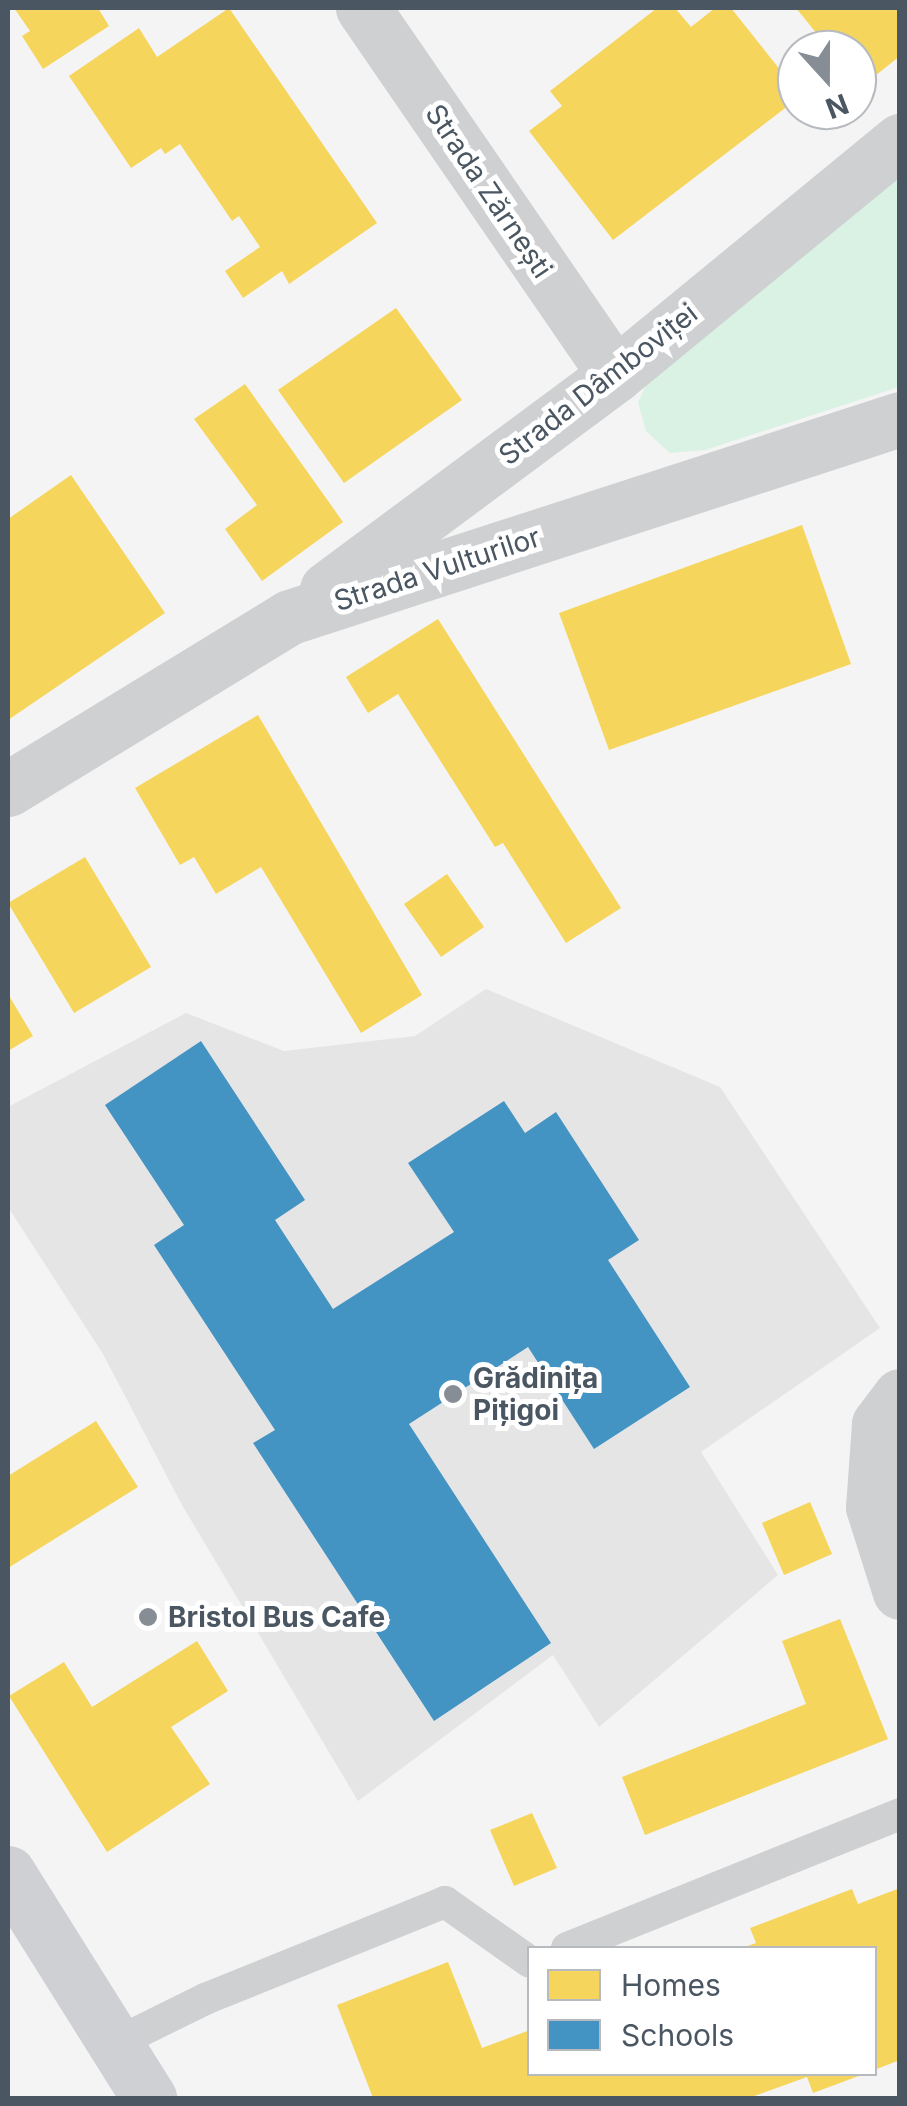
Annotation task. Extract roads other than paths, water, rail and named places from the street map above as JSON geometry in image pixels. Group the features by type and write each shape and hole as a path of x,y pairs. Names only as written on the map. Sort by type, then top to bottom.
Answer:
{"street":[{"name":"Strada Zărnești","path":"363,8 615,375"},
{"name":"Strada Dâmboviței","path":"290,617 615,375 900,142"},
{"name":"Strada Vulturilor","path":"8,789 290,617 900,419"},
{"path":"900,1396 879,1424 873,1507 900,1592"},
{"path":"8,1873 149,2098"}],"lane":[{"path":"572,1946 900,1814"},
{"path":"114,2044 204,1999 445,1902 527,1960"}],"place":[{"name":"Grădinița Pițigoi","path":"453,1394"},
{"name":"Bristol Bus Cafe","path":"148,1617"}]}
